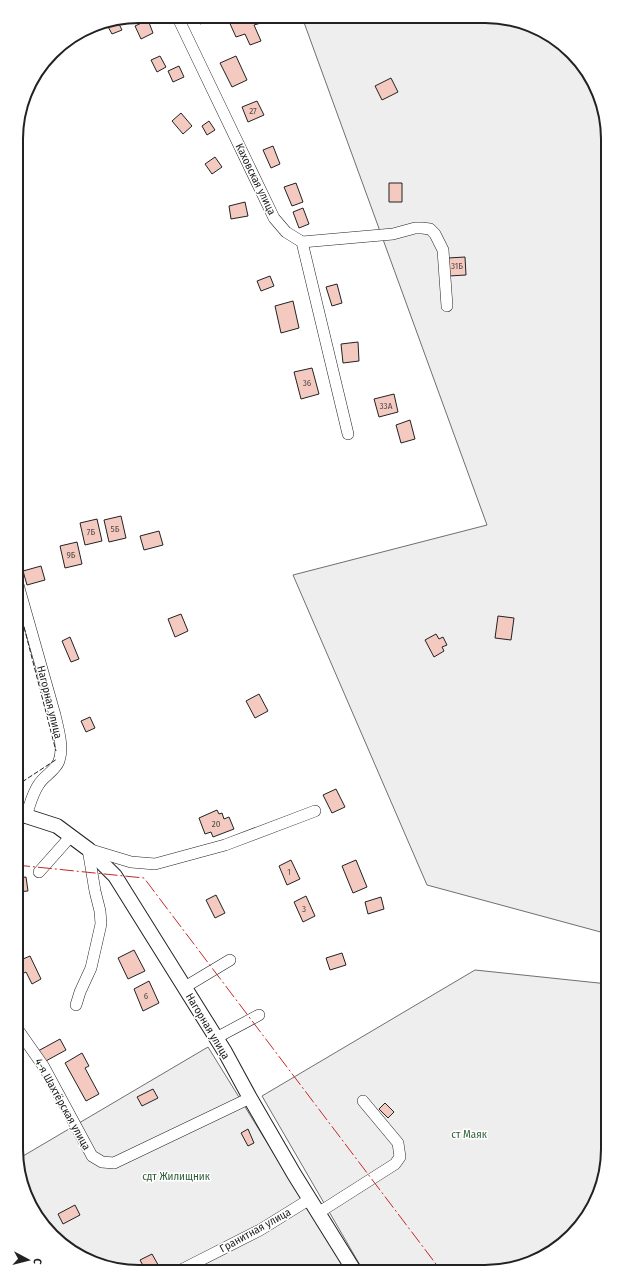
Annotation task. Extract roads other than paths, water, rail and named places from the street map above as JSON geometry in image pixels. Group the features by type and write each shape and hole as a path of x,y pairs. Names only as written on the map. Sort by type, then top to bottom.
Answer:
{"main road":[{"name":"Нагорная улица","path":"23,816 57,826 88,848 116,876 216,1038 310,1200 351,1265"}],"street":[{"name":"Каховская улица","path":"180,23 274,218 286,232 302,242"},
{"path":"348,434 302,242 393,234 415,228 430,229 435,234 443,250 447,306"},
{"name":"Нагорная улица","path":"23,602 55,715 60,738 60,757 59,762 34,792 23,811"},
{"path":"76,1005 91,968 101,924 100,911 88,848 131,862 155,864 225,845 315,811"},
{"path":"39,872 71,836"},
{"path":"185,987 230,960"},
{"path":"216,1038 259,1015"},
{"name":"4-я Шахтёрская улица","path":"23,1038 44,1067 92,1156 102,1162 114,1163 250,1098"},
{"path":"318,1213 395,1164 400,1156 398,1143 363,1101"},
{"name":"Гранитная улица","path":"191,1265 260,1230 310,1200"}],"park label":[{"name":"ст Маяк","path":"469,1134"},
{"name":"сдт Жилищник","path":"176,1176"}]}
